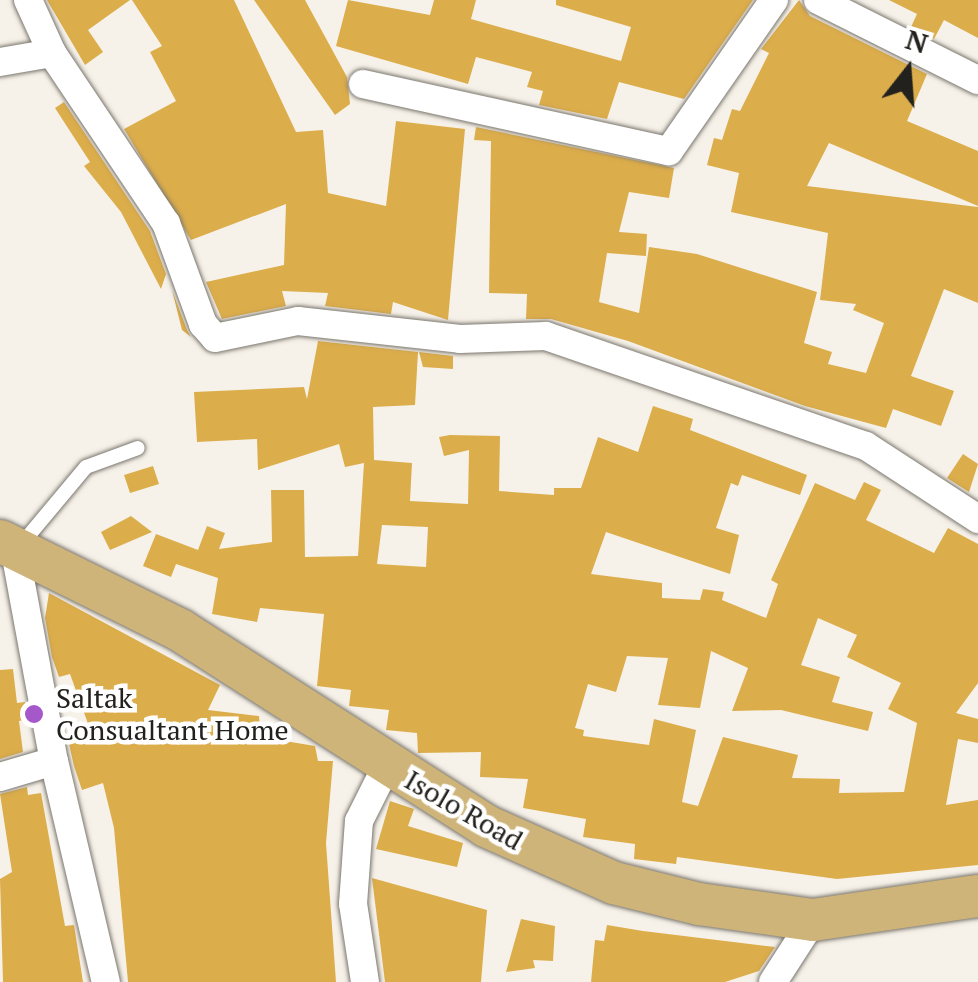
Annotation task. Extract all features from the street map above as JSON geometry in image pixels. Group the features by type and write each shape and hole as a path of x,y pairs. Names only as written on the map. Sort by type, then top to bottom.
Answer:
{"main road":[{"name":"Isolo Road","path":"11,535 180,630 387,765 506,837 614,883 698,904 813,920 978,896"},
{"name":"Isolo Road","path":"11,535 102,565 247,646 448,778 574,845 670,880 806,902 978,878"}],"street":[{"path":"28,0 52,53 166,223 203,324 215,338 298,321 460,339 546,336 866,446 978,519"},
{"path":"364,84 669,151 774,0"},
{"path":"818,0 978,80"},
{"path":"0,62 52,53"},
{"path":"11,535 54,761 106,982"},
{"path":"0,778 54,761"},
{"path":"365,982 353,904 359,821 387,765"},
{"path":"775,982 813,920"}],"lane":[{"path":"11,535 86,466 138,448"}],"building":[{"path":"47,0 130,0 88,30 103,52 85,65"},
{"path":"132,0 234,0 296,132 323,130 328,193 386,206 396,121 465,129 448,320 393,302 391,314 325,306 328,293 282,291 286,306 222,319 206,282 284,265 286,204 191,240 124,129 176,101 150,52 162,46"},
{"path":"254,0 305,0 347,77 350,104 335,115"},
{"path":"348,0 430,15 434,0 476,0 471,19 621,61 631,27 556,5 556,0 753,0 684,99 619,82 607,119 539,105 543,91 527,87 532,72 476,57 468,84 336,46"},
{"path":"799,0 810,16 927,74 907,121 978,151 978,206 829,143 807,186 978,207 978,303 944,289 911,376 954,391 941,426 893,409 886,428 805,406 628,341 551,319 526,319 527,294 489,293 491,141 474,140 476,127 674,168 669,198 629,192 619,232 647,234 646,256 607,253 599,302 639,313 649,247 697,254 817,292 804,343 832,352 828,364 866,373 884,323 853,310 856,304 820,300 828,233 731,212 739,173 707,165 714,138 722,140 732,109 740,111 769,53 761,49"},
{"path":"889,0 978,0 978,38 944,20 934,39 911,27 917,14"},
{"path":"64,102 150,231 166,274 161,289 121,212 84,166 90,162 55,108"},
{"path":"172,290 187,330 191,337 182,330"},
{"path":"318,341 418,352 415,405 373,407 374,460 412,463 410,501 468,504 469,450 444,456 439,437 450,435 500,436 499,491 554,495 554,488 581,488 598,437 638,452 653,406 693,419 690,430 807,475 800,495 742,475 738,486 731,483 716,528 739,535 730,574 606,532 591,574 662,583 662,598 700,600 703,589 724,592 722,600 766,618 778,584 771,580 815,483 855,500 864,482 881,490 866,520 934,553 948,528 978,544 978,683 956,713 978,719 978,743 958,739 946,805 978,800 978,865 837,879 677,857 676,864 634,859 635,844 583,837 586,819 523,808 528,779 480,777 481,752 418,753 417,733 386,730 389,710 349,706 351,690 317,686 324,614 260,608 257,622 212,614 218,578 176,564 171,577 143,566 156,534 198,550 207,526 225,533 219,549 272,542 271,490 304,490 305,557 358,556 364,463 345,467 339,444 258,470 257,439 197,442 194,392 304,387 307,399","holes":["382,525 428,527 426,567 377,564","818,618 857,635 847,657 901,683 888,709 917,723 904,792 839,793 840,779 792,778 798,755 723,737 698,806 682,802 696,730 654,719 649,745 583,736 584,730 575,728 588,684 616,692 627,656 668,658 658,705 700,708 711,651 748,668 732,711 781,710 868,731 873,712 832,702 840,677 801,665"]},
{"path":"419,352 453,356 453,369 423,367"},
{"path":"963,454 978,464 969,492 947,478"},
{"path":"153,466 159,484 130,493 124,475"},
{"path":"131,516 152,532 110,550 101,532"},
{"path":"49,593 220,685 208,710 259,716 261,737 315,746 318,761 333,761 326,843 336,982 128,982 114,828 103,783 82,790 74,766 67,735 90,729 70,674 59,677 52,657 45,618"},
{"path":"13,669 17,703 25,702 28,719 19,721 23,752 0,759 0,670"},
{"path":"27,787 28,795 41,793 65,926 74,925 83,982 3,982 0,879 12,872 0,794"},
{"path":"390,801 414,809 408,826 463,843 457,867 376,849"},
{"path":"372,878 487,910 481,982 385,982"},
{"path":"521,919 555,926 553,961 533,960 535,968 506,972"},
{"path":"607,925 775,947 759,971 725,982 591,982 595,940 604,941"}],"place":[{"name":"Saltak Consualtant Home","path":"34,714"}]}
